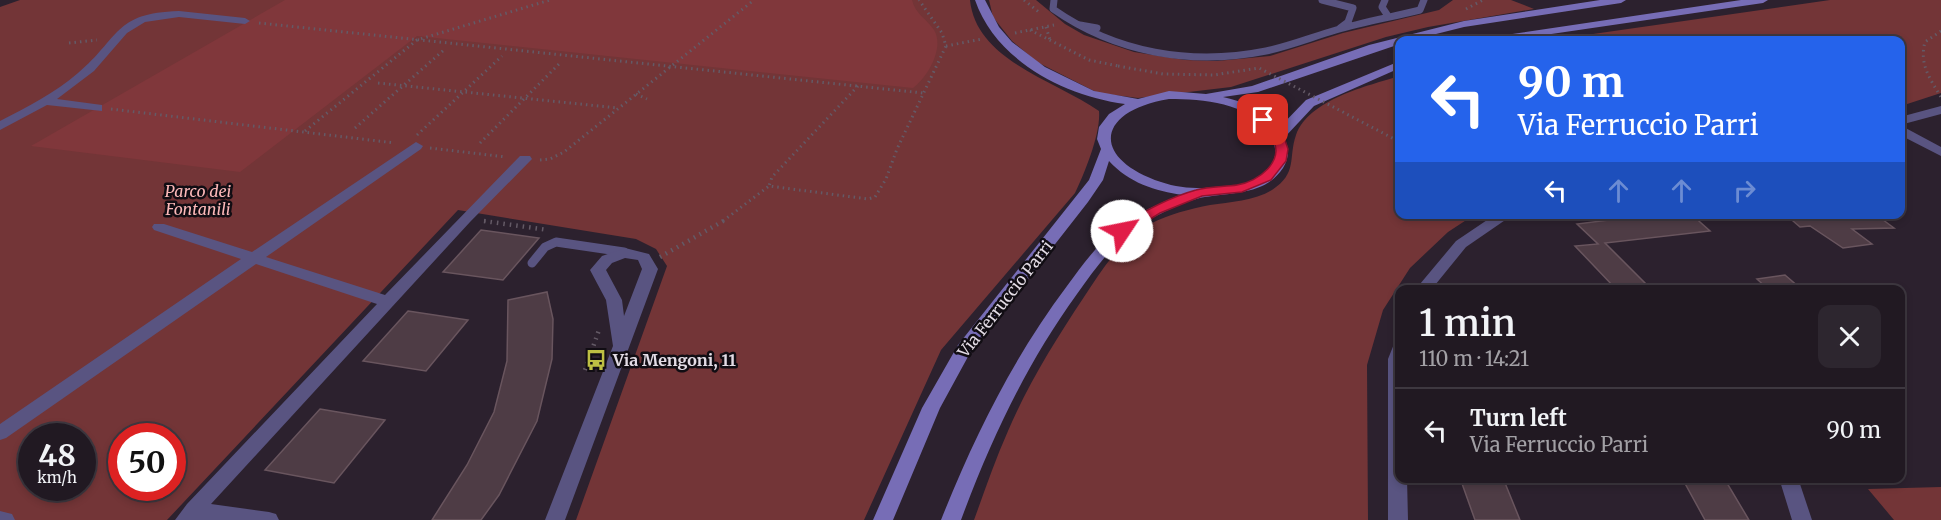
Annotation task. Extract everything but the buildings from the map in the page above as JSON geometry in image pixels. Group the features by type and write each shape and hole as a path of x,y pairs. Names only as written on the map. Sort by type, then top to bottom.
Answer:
{"main road":[{"path":"980,0 984,15 994,31 1015,51 1089,93 1137,102"},
{"path":"1417,36 1464,24 1621,0"},
{"path":"1519,36 1763,0"},
{"path":"1089,93 1109,121 1119,111 1137,102 1159,96 1199,96 1254,89 1395,41"},
{"path":"1278,137 1310,103 1395,66"},
{"path":"1107,149 1122,167 1140,178 1175,190 1200,193 1242,188 1267,177 1280,161 1282,149 1278,137 1263,120 1248,111 1199,96"},
{"name":"Via Ferruccio Parri","path":"883,520 931,408 964,349 1096,180 1107,149 1104,137 1109,121"},
{"path":"951,520 998,408 1065,298 1122,231 1155,210 1200,193"}],"street":[{"path":"0,126 45,101 83,76 102,57 113,38 133,24 162,15 245,21"},
{"path":"45,101 98,108"},
{"path":"1905,120 1941,110"},
{"path":"1905,132 1941,152"},
{"path":"0,434 416,141"},
{"path":"190,515 465,219 525,159"},
{"path":"1426,285 1461,244 1499,219"},
{"path":"159,227 388,302"},
{"path":"555,520 650,269 648,262 638,254 624,252 612,255 602,263 598,270 614,300 620,344"},
{"path":"1398,483 1398,520"},
{"path":"1790,483 1802,520"},
{"path":"190,515 269,520"},
{"path":"0,519 5,520"}],"lane":[{"path":"1054,0 1053,9 1067,21 1086,32 1115,43 1177,55 1226,56 1265,51 1388,16 1420,10 1424,0"},
{"path":"1322,0 1353,8 1350,18 1344,26 1337,30"},
{"path":"1385,0 1382,7 1388,16"},
{"path":"1071,16 1081,25 1100,30 1102,36 1115,43"},
{"path":"1350,18 1374,20"},
{"path":"532,262 545,247 556,243 624,252"}],"path":[{"path":"304,132 417,40 550,0"},
{"path":"98,108 416,141 525,159 550,159 754,0"},
{"path":"769,186 868,199 874,196 886,179 897,149 946,46 942,32 924,12 919,0"},
{"path":"245,21 923,93"},
{"path":"1008,34 1054,25"},
{"path":"1046,27 1050,41"},
{"path":"1030,30 1089,60 1163,74 1214,75 1259,68 1395,139"},
{"path":"1941,31 1925,42 1920,55 1923,69 1941,97"},
{"path":"69,43 113,38"},
{"path":"946,46 982,39"},
{"path":"355,128 446,50"},
{"path":"416,141 462,93 502,56"},
{"path":"480,143 561,62"},
{"path":"378,83 618,108"},
{"path":"648,262 685,246 733,216 769,186 772,177 859,86"},
{"path":"636,94 647,99"},
{"path":"465,219 559,231"},
{"path":"585,370 602,321"}],"green space":[{"name":"Parco dei Fontanili","path":"20,0 970,0 976,21 987,39 1002,54 1099,111 1098,130 1092,152 1075,193 941,350 864,520 576,520 667,266 656,249 636,239 458,210 186,500 186,423 108,423 108,501 185,501 167,520 0,520 0,7"},
{"path":"989,0 1036,0 1065,24 1084,35 1134,52 1185,60 1217,61 1270,56 1343,33 1439,10 1453,0 1511,0 1534,9 1428,27 1386,37 1231,87 1138,98 1098,93 1037,62 1012,41 993,17"},
{"path":"1830,0 1941,0 1941,93 1905,105 1905,36 1579,36"},
{"path":"1395,77 1395,219 1468,219 1448,232 1410,268 1399,285 1395,285 1395,291 1383,310 1367,365 1368,520 974,520 1003,442 1033,379 1105,266 1121,247 1140,230 1165,217 1202,207 1250,199 1272,190 1280,184 1289,171 1296,135 1303,123 1326,103"},
{"path":"1941,487 1941,520 1894,520 1868,489"}],"shaded area":[{"path":"285,0 912,0 916,9 934,30 937,45 929,70 913,88 417,36 240,172 31,146"}],"place":[{"name":"Via Mengoni, 11","path":"596,360"}],"route":[{"path":"1122,231 1155,210 1200,193 1232,191 1260,182 1267,177 1277,167 1282,149 1278,137 1263,120"}]}
